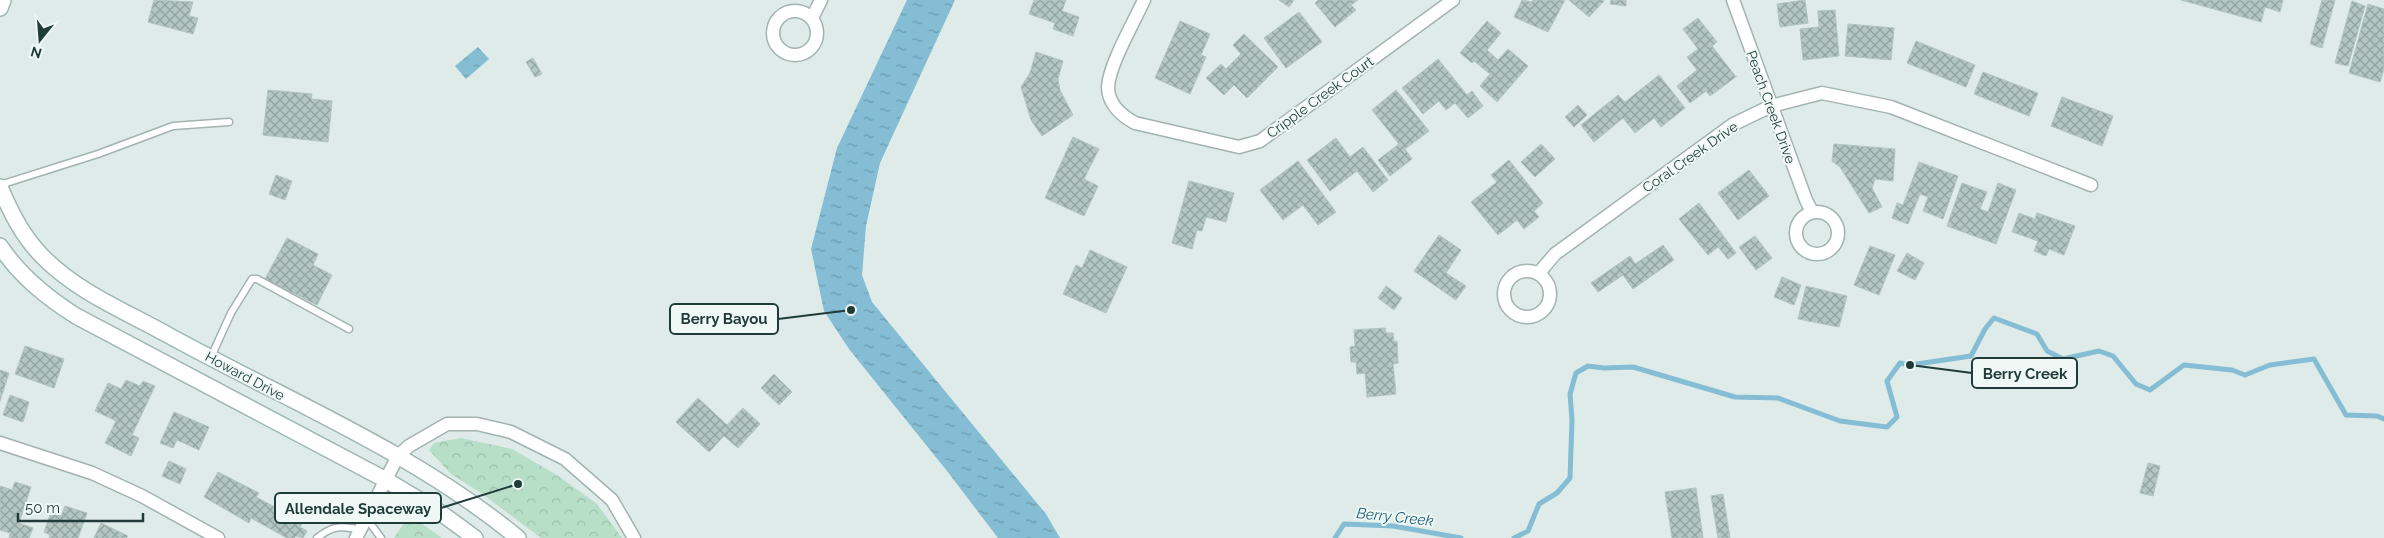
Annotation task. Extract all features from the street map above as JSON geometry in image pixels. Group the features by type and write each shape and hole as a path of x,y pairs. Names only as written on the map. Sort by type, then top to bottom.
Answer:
{"main road":[{"path":"0,8 3,0"},
{"name":"Howard Drive","path":"0,186 14,220 44,258 67,277 98,297 204,355 398,456 488,513 518,538"},
{"name":"Howard Drive","path":"0,246 28,281 50,300 76,316 386,480 441,513 475,538"},
{"path":"186,374 204,355"}],"street":[{"path":"812,18 821,0"},
{"name":"Cripple Creek Court","path":"1144,0 1111,72 1108,89 1114,105 1124,116 1135,123 1239,147 1260,141 1453,0"},
{"name":"Peach Creek Drive","path":"1733,0 1812,212"},
{"name":"Coral Creek Drive","path":"1538,274 1555,254 1732,125 1772,106 1822,93 1891,107 2091,185"},
{"path":"358,534 398,456 409,446 446,424 478,424 511,432 565,459 612,500 634,538"},
{"path":"0,443 92,473 142,496 218,538"}],"lane":[{"path":"0,186 98,154 173,126 229,122"},
{"path":"204,355 252,279 257,279 350,329"},
{"path":"367,519 381,538"},
{"path":"317,538 328,529 342,525 358,534"}],"green space":[{"path":"461,438 512,449 557,475 597,504 622,538 541,538 481,493 451,474 429,450 434,443"},
{"path":"418,521 442,538 394,538 405,522"}],"water":[{"path":"907,0 955,0 880,163 866,226 862,275 872,302 1046,514 1060,538 998,538 849,349 824,311 811,249 837,148"},
{"path":"478,47 489,59 466,79 455,66"}],"building":[{"path":"154,0 193,2 189,16 198,18 193,34 148,22"},
{"path":"1034,0 1066,0 1062,11 1079,17 1073,36 1053,29 1055,23 1029,14"},
{"path":"1279,0 1294,0 1289,7"},
{"path":"1318,0 1358,0 1351,5 1356,10 1335,27 1315,3"},
{"path":"1522,0 1532,2 1533,0 1565,0 1548,32 1514,17"},
{"path":"1569,0 1602,0 1604,1 1589,17"},
{"path":"1611,0 1626,0 1626,6 1610,4"},
{"path":"1805,0 1808,23 1780,27 1777,4"},
{"path":"2181,0 2283,0 2280,12 2265,7 2261,22"},
{"path":"2322,0 2335,0 2322,48 2310,44"},
{"path":"2352,1 2365,6 2348,66 2335,63"},
{"path":"2368,4 2384,9 2384,69 2380,82 2349,73"},
{"path":"1835,10 1839,56 1803,60 1800,29 1819,27 1818,11"},
{"path":"1299,12 1322,42 1286,68 1264,38"},
{"path":"1698,18 1717,42 1712,46 1736,77 1710,96 1706,91 1690,103 1677,86 1697,70 1687,57 1698,49 1683,29"},
{"path":"1180,21 1210,34 1201,55 1206,57 1190,94 1155,78"},
{"path":"1487,21 1501,33 1487,50 1498,60 1508,49 1528,66 1497,102 1480,86 1490,74 1460,53"},
{"path":"1848,24 1894,28 1891,60 1845,56"},
{"path":"1244,34 1278,67 1247,98 1234,85 1224,95 1206,78 1221,64 1226,69 1241,54 1233,45"},
{"path":"1916,41 1975,65 1966,87 1907,63"},
{"path":"1036,52 1063,61 1058,79 1060,90 1073,115 1042,136 1031,120 1021,87 1030,73"},
{"path":"533,58 542,74 535,77 526,62"},
{"path":"1438,59 1467,95 1472,91 1483,106 1468,118 1455,103 1446,110 1439,101 1423,114 1402,88"},
{"path":"1983,72 2038,93 2029,116 1974,94"},
{"path":"1659,75 1685,108 1661,127 1654,118 1635,133 1623,118 1594,142 1581,125 1618,95 1625,102"},
{"path":"268,90 312,94 311,99 332,101 328,142 263,135"},
{"path":"1396,90 1429,131 1405,149 1412,159 1390,176 1378,160 1399,144 1372,110"},
{"path":"2062,97 2113,116 2102,146 2051,126"},
{"path":"1578,105 1587,115 1574,127 1565,117"},
{"path":"1073,137 1099,149 1084,179 1098,186 1084,216 1045,198"},
{"path":"1336,138 1350,157 1363,147 1388,180 1373,192 1357,171 1330,191 1307,160"},
{"path":"1541,144 1555,159 1535,177 1521,162"},
{"path":"1834,144 1895,149 1893,181 1875,179 1872,188 1882,207 1869,213 1840,167 1832,161"},
{"path":"1509,160 1543,203 1534,211 1539,217 1524,229 1517,220 1498,235 1471,202 1497,182 1491,175"},
{"path":"1298,161 1336,212 1318,225 1303,205 1283,220 1260,190"},
{"path":"1919,162 1958,176 1943,219 1923,211 1928,197 1920,194 1908,224 1892,218 1897,203 1903,205"},
{"path":"1749,170 1769,196 1738,220 1718,193"},
{"path":"276,175 292,181 285,200 269,194"},
{"path":"1189,181 1234,193 1226,222 1206,217 1202,231 1197,230 1192,249 1172,243"},
{"path":"1962,183 1987,192 1980,209 1988,212 1998,183 2016,190 1996,244 1947,226"},
{"path":"1699,203 1736,253 1728,259 1718,247 1708,255 1679,219"},
{"path":"2019,213 2035,219 2037,213 2075,226 2064,255 2049,249 2046,256 2034,251 2038,241 2012,232"},
{"path":"1439,235 1461,250 1446,273 1466,286 1456,300 1414,271"},
{"path":"1755,236 1772,258 1756,270 1739,247"},
{"path":"287,238 318,254 313,265 332,275 317,305 265,279"},
{"path":"1663,245 1674,260 1633,289 1623,275 1598,292 1591,283 1630,256 1635,264"},
{"path":"1870,246 1895,255 1879,295 1854,285"},
{"path":"1090,250 1127,267 1106,313 1063,294 1076,265 1082,268"},
{"path":"1907,253 1924,263 1915,280 1897,271"},
{"path":"1782,277 1801,285 1794,305 1774,297"},
{"path":"1386,286 1402,298 1394,310 1378,298"},
{"path":"1806,286 1847,296 1839,327 1798,319"},
{"path":"1385,328 1386,333 1393,333 1394,342 1397,341 1398,363 1393,364 1396,394 1367,397 1365,373 1357,374 1356,362 1351,362 1350,347 1355,346 1354,330"},
{"path":"25,346 64,359 54,388 15,374"},
{"path":"0,370 9,373 0,401"},
{"path":"774,374 792,392 779,405 761,388"},
{"path":"126,380 140,386 143,381 155,386 132,435 139,438 131,456 105,443 116,421 95,411 108,383 121,389"},
{"path":"10,395 29,402 23,422 3,415"},
{"path":"698,398 727,425 743,408 760,424 738,448 724,436 709,452 676,422"},
{"path":"174,412 209,427 199,450 177,440 173,448 160,443"},
{"path":"169,461 186,469 180,484 162,476"},
{"path":"2148,463 2160,466 2153,496 2140,493"},
{"path":"218,472 259,493 256,497 303,522 300,527 307,531 303,538 296,536 294,538 287,538 251,518 249,523 204,497"},
{"path":"15,482 31,487 19,523 33,528 29,538 9,538 10,533 0,530 0,486 12,490"},
{"path":"1696,488 1703,538 1672,538 1665,492"},
{"path":"1723,494 1730,538 1718,538 1711,496"},
{"path":"65,506 87,513 78,538 49,538 50,535 44,532 51,512 61,516"},
{"path":"101,523 128,536 126,538 94,538"}],"waterway":[{"name":"Berry Creek","path":"1514,538 1528,531 1539,504 1557,493 1570,478 1572,420 1570,394 1576,373 1588,366 1604,368 1633,367 1735,397 1778,398 1840,421 1887,427 1897,417 1887,381 1900,363 1910,365 1971,356 1985,329 1994,318 2037,334 2047,351 2063,359 2099,351 2113,356 2136,384 2150,390 2184,365 2232,370 2245,375 2270,365 2314,359 2346,415 2377,416 2384,419"},
{"name":"Berry Creek","path":"1335,538 1344,524 1393,526 1461,538"}],"place":[{"name":"Berry Bayou","path":"851,310"},
{"name":"Berry Creek","path":"1910,365"},
{"name":"Allendale Spaceway","path":"518,484"}]}
